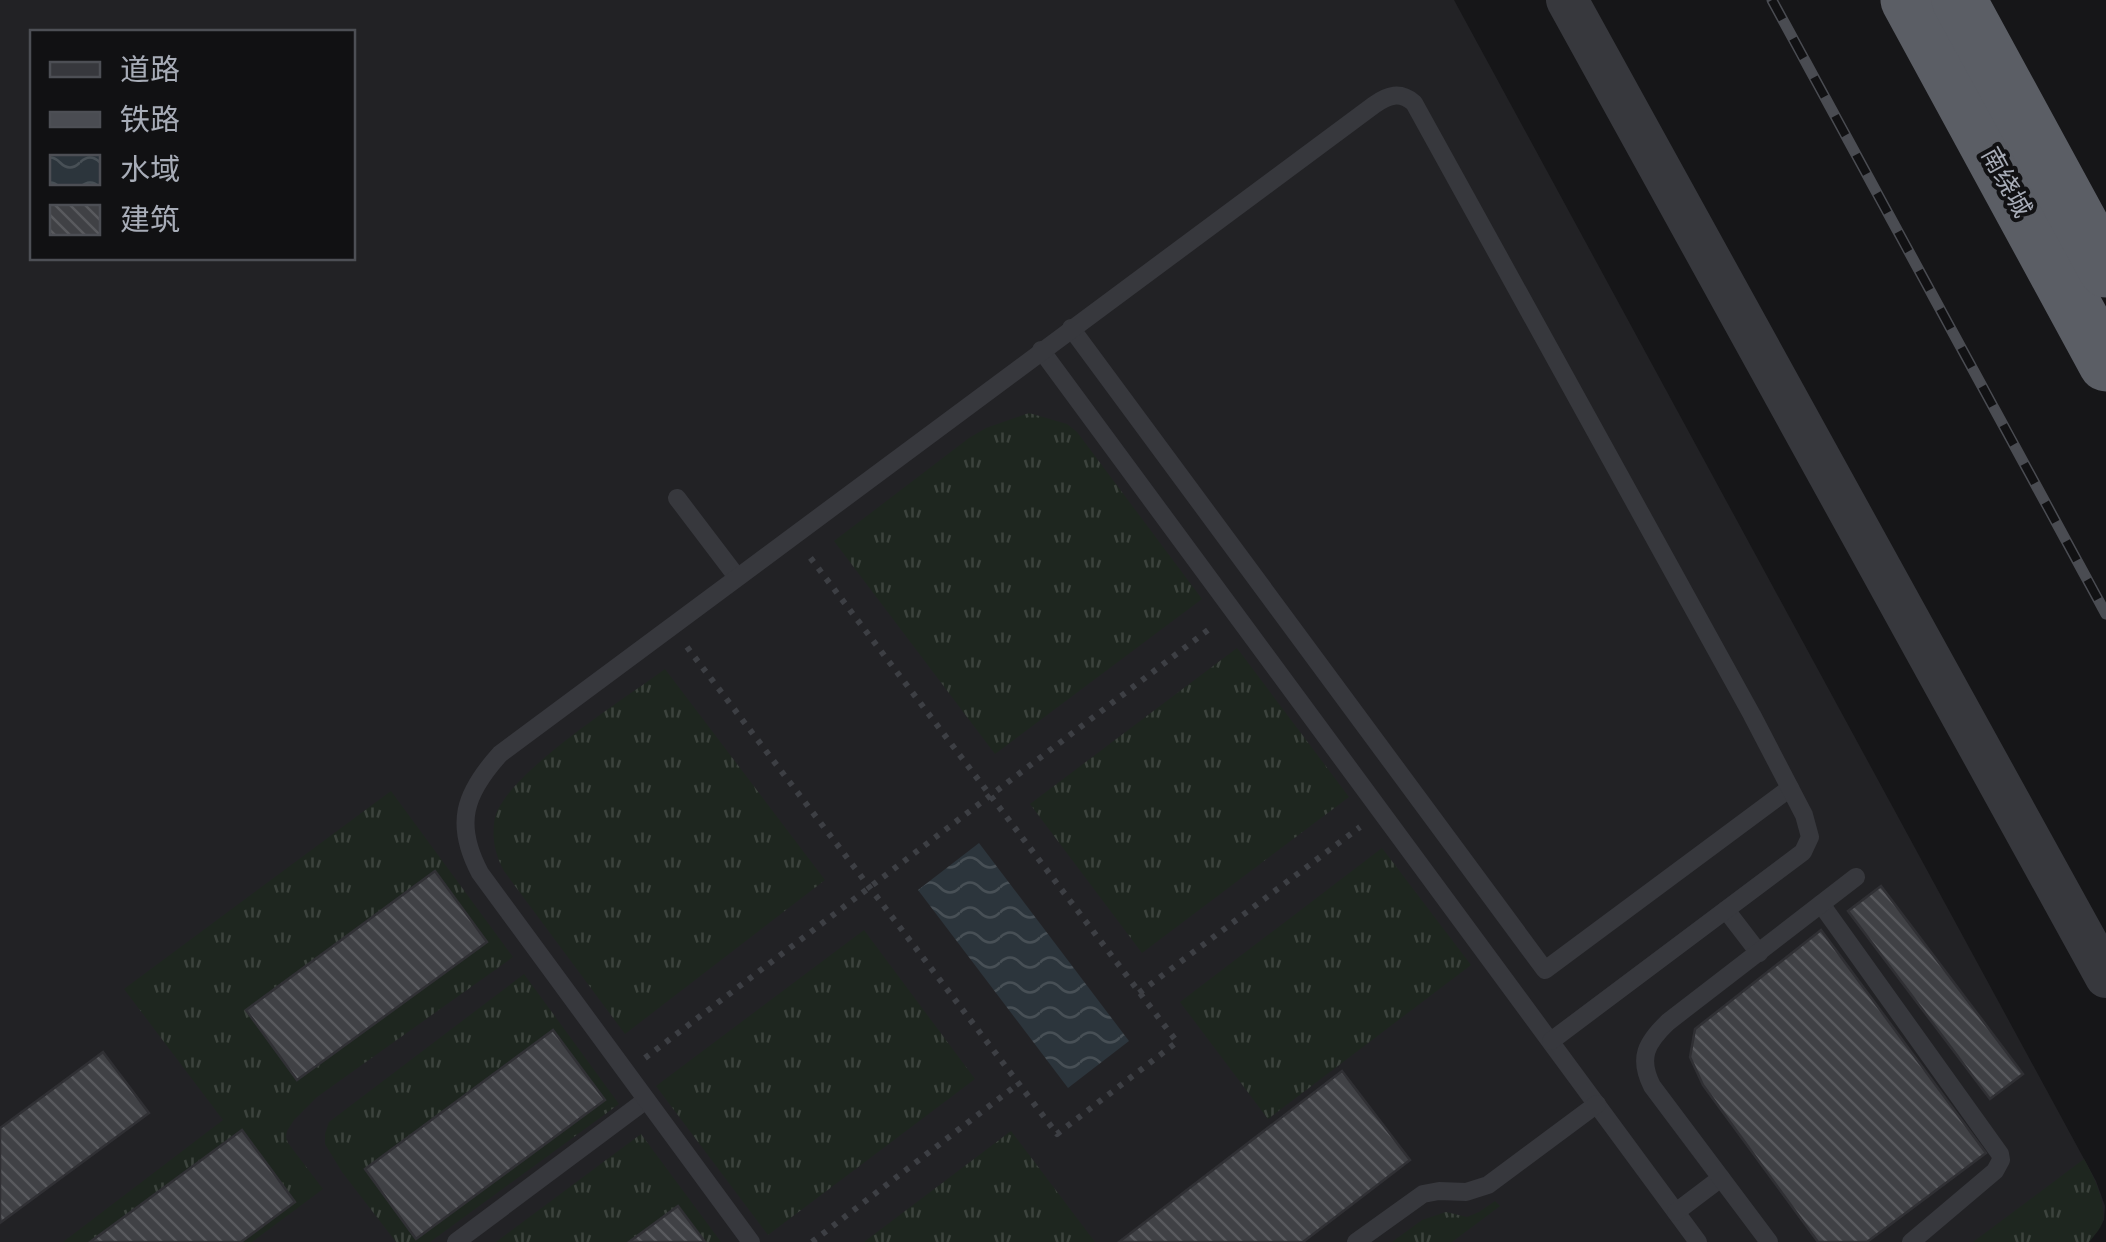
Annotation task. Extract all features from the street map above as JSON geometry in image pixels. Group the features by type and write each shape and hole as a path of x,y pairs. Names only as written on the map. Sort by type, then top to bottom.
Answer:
{"highway":[{"name":"南绕城","path":"1908,0 2106,364"},
{"name":"南绕城","path":"1959,0 2106,270"}],"street":[{"path":"1567,0 2106,978"}],"lane":[{"path":"751,1242 480,874 468,852 465,834 471,794 482,774 500,754 1070,328 1385,97 1396,95 1406,96 1414,103 1790,788 1810,837 1804,852 1551,1042"},
{"path":"1070,328 1545,970 1790,788"},
{"path":"1041,350 1698,1242"},
{"path":"677,498 737,577"},
{"path":"1769,1242 1652,1086 1644,1072 1644,1057 1650,1042 1668,1022 1856,877"},
{"path":"1821,904 2000,1154 1996,1171 1911,1242"},
{"path":"1726,910 1759,952"},
{"path":"456,1242 646,1100"},
{"path":"1356,1242 1422,1194 1466,1192 1488,1184 1597,1104"},
{"path":"1676,1212 1721,1178"}],"path":[{"path":"671,626 1056,1134 1177,1042 793,536"},
{"path":"626,1072 1233,611"},
{"path":"1140,993 1381,811"},
{"path":"812,1242 1018,1084"}],"shaded area":[{"path":"0,0 1454,0 2096,1181 2105,1206 2104,1220 2089,1242 0,1242"}],"green space":[{"path":"1029,413 1067,424 1077,432 1202,599 995,754 834,541 969,438"},
{"path":"1237,648 1349,797 1142,953 1030,804"},
{"path":"665,669 825,880 625,1034 504,871 495,845 494,825 504,800 543,759"},
{"path":"391,791 513,957 317,1097 294,1120 287,1131 288,1143 323,1189 252,1242 63,1242 223,1120 124,989"},
{"path":"1382,848 1471,965 1268,1119 1180,1002"},
{"path":"864,930 975,1079 768,1235 656,1086"},
{"path":"524,974 619,1104 430,1242 396,1242 325,1144 329,1122"},
{"path":"1011,1131 1095,1242 864,1242"},
{"path":"641,1134 721,1242 496,1242"},
{"path":"2084,1159 2103,1205 2103,1221 2089,1242 1973,1242"},
{"path":"1495,1201 1500,1206 1452,1242 1392,1242 1422,1220 1446,1212 1467,1217"}],"water":[{"path":"979,843 1129,1041 1068,1088 918,890"}],"building":[{"path":"435,871 487,942 297,1080 246,1010"},
{"path":"1881,886 2023,1074 1990,1099 1848,911"},
{"path":"1821,930 1986,1153 1867,1242 1818,1242 1703,1085 1690,1057 1695,1029"},
{"path":"553,1030 605,1100 416,1239 365,1169"},
{"path":"103,1052 149,1113 0,1223 0,1128"},
{"path":"1342,1071 1410,1160 1303,1242 1119,1242"},
{"path":"242,1130 295,1202 241,1242 90,1242"},
{"path":"678,1206 705,1242 629,1242"}],"railway":[{"path":"1772,0 2106,614"}]}
